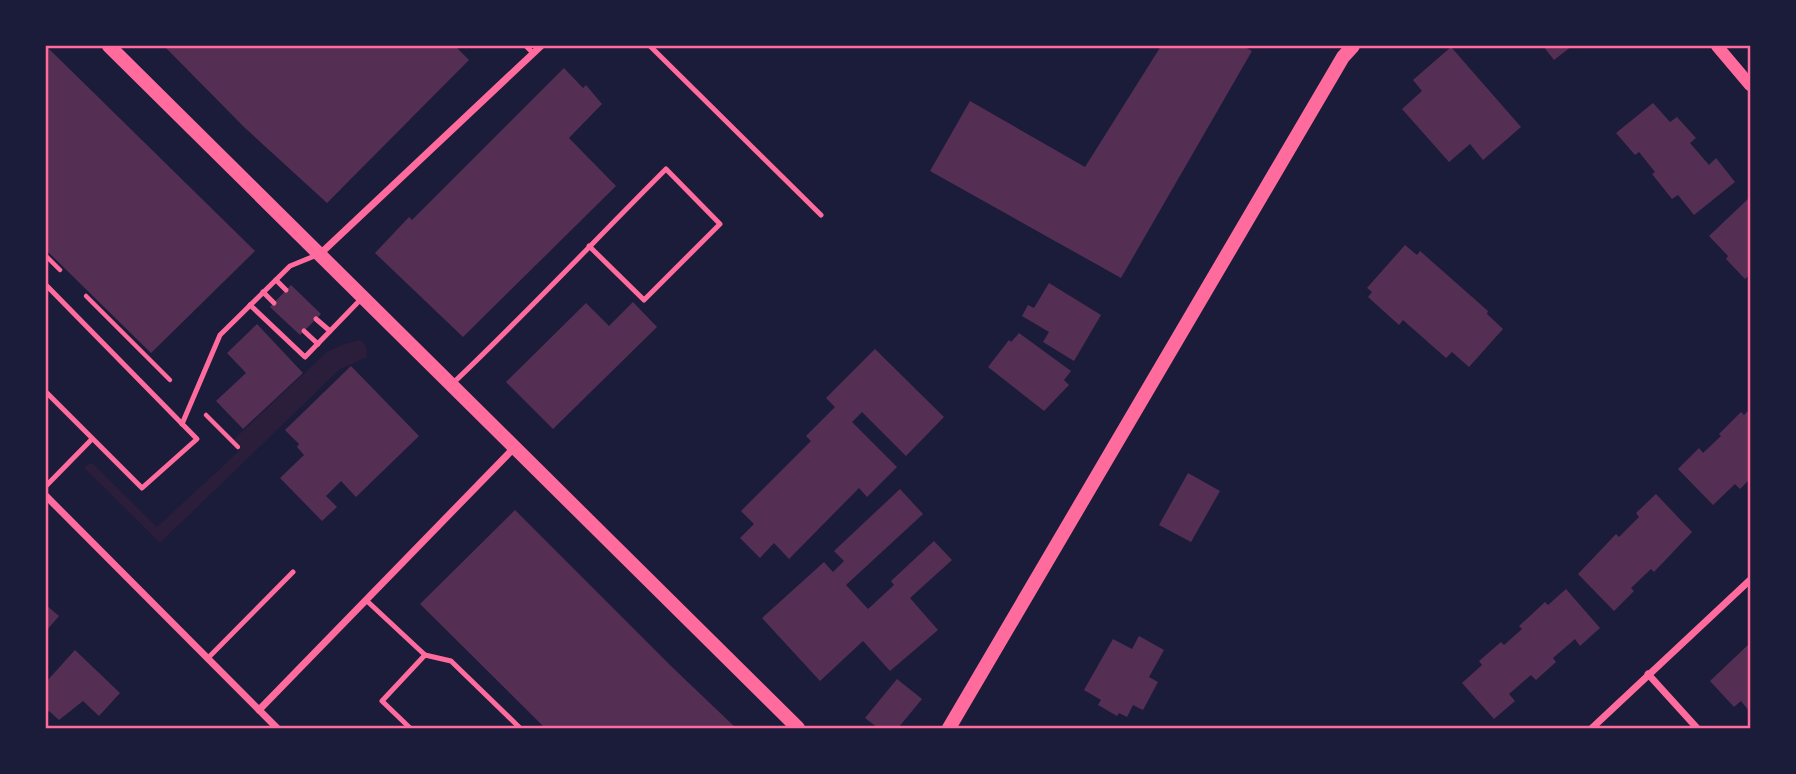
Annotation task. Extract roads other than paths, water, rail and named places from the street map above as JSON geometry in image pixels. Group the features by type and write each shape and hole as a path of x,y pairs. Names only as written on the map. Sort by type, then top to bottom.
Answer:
{"main road":[{"path":"109,46 798,729"},
{"path":"949,729 1234,240 1343,57 1353,46"}],"street":[{"path":"320,254 541,46"},
{"path":"1717,46 1751,85"},
{"path":"259,710 514,448"},
{"path":"46,496 277,729"},
{"path":"1592,729 1751,580"},
{"path":"1648,674 1697,729"}],"lane":[{"path":"526,46 533,53"},
{"path":"650,46 821,215"},
{"path":"451,385 589,246 666,170 720,224 644,300 589,246"},
{"path":"182,424 220,335 290,266 320,254"},
{"path":"276,280 286,290"},
{"path":"46,285 197,439 142,488 46,392"},
{"path":"263,292 274,303"},
{"path":"250,305 305,357 363,297"},
{"path":"316,319 330,331"},
{"path":"304,331 318,344"},
{"path":"46,486 92,439"},
{"path":"208,658 293,572"},
{"path":"367,601 425,655 451,661 520,729"},
{"path":"410,729 382,701 425,655"}]}
